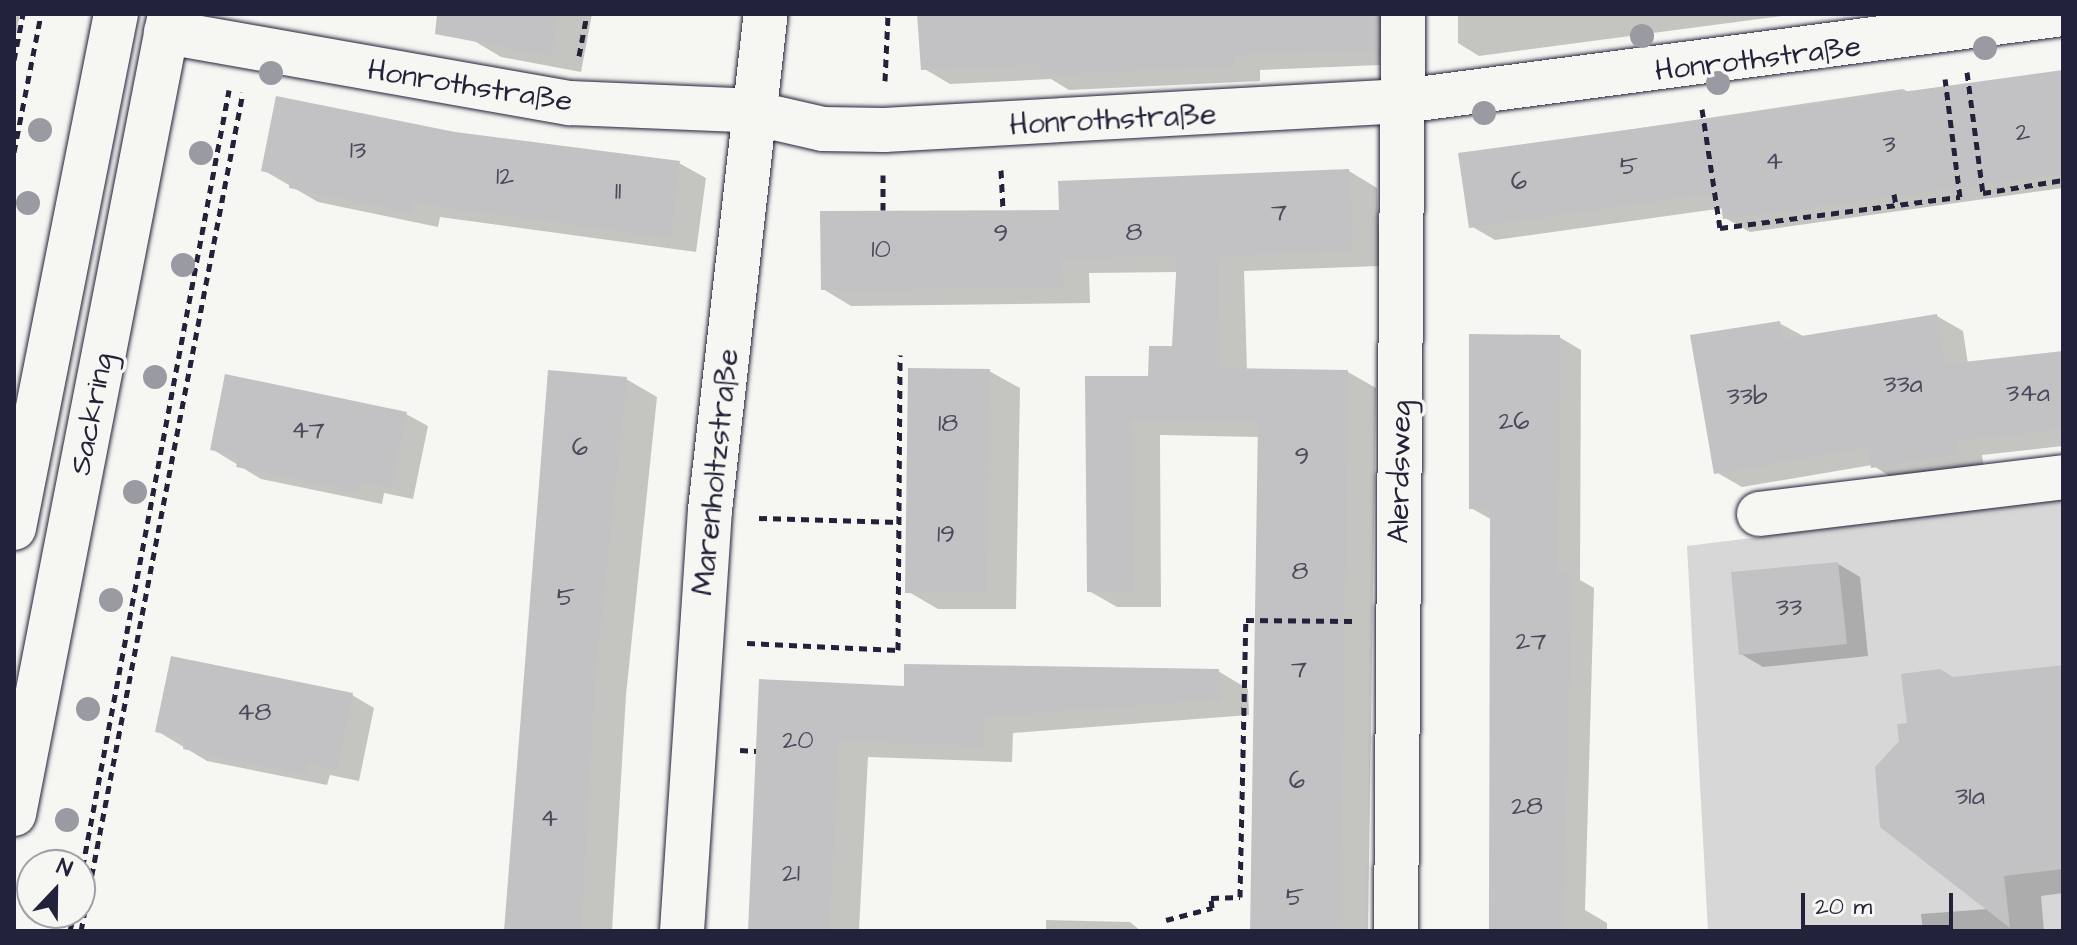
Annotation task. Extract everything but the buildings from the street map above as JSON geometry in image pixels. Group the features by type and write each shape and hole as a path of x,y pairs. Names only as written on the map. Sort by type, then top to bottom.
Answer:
{"street":[{"name":"Sackring","path":"14,528 116,14"},
{"name":"Marenholtzstraße","path":"682,931 710,510 766,14"},
{"name":"Alerdsweg","path":"1396,931 1403,14"},
{"name":"Honrothstraße","path":"168,23 242,62 570,103 754,112 823,129 884,130 1403,101 2063,14"},
{"name":"Sackring","path":"14,814 168,23"},
{"path":"1759,514 2063,477"}],"path":[{"path":"14,60 23,14"},
{"path":"14,152 41,14"},
{"path":"884,93 888,14"},
{"path":"1966,61 1983,193 2042,180 2063,180"},
{"path":"86,849 242,62"},
{"path":"81,931 242,62"},
{"path":"1701,104 1720,228 1960,197 1943,63"},
{"path":"1000,164 1003,210"},
{"path":"1894,194 1896,205"},
{"path":"1784,210 1785,220"},
{"path":"734,642 898,650 900,355"},
{"path":"742,517 899,522"},
{"path":"1166,920 1212,908 1211,898 1240,897 1246,620 1367,621"}],"shaded area":[{"path":"2063,499 2063,931 1708,931 1687,546"}]}
